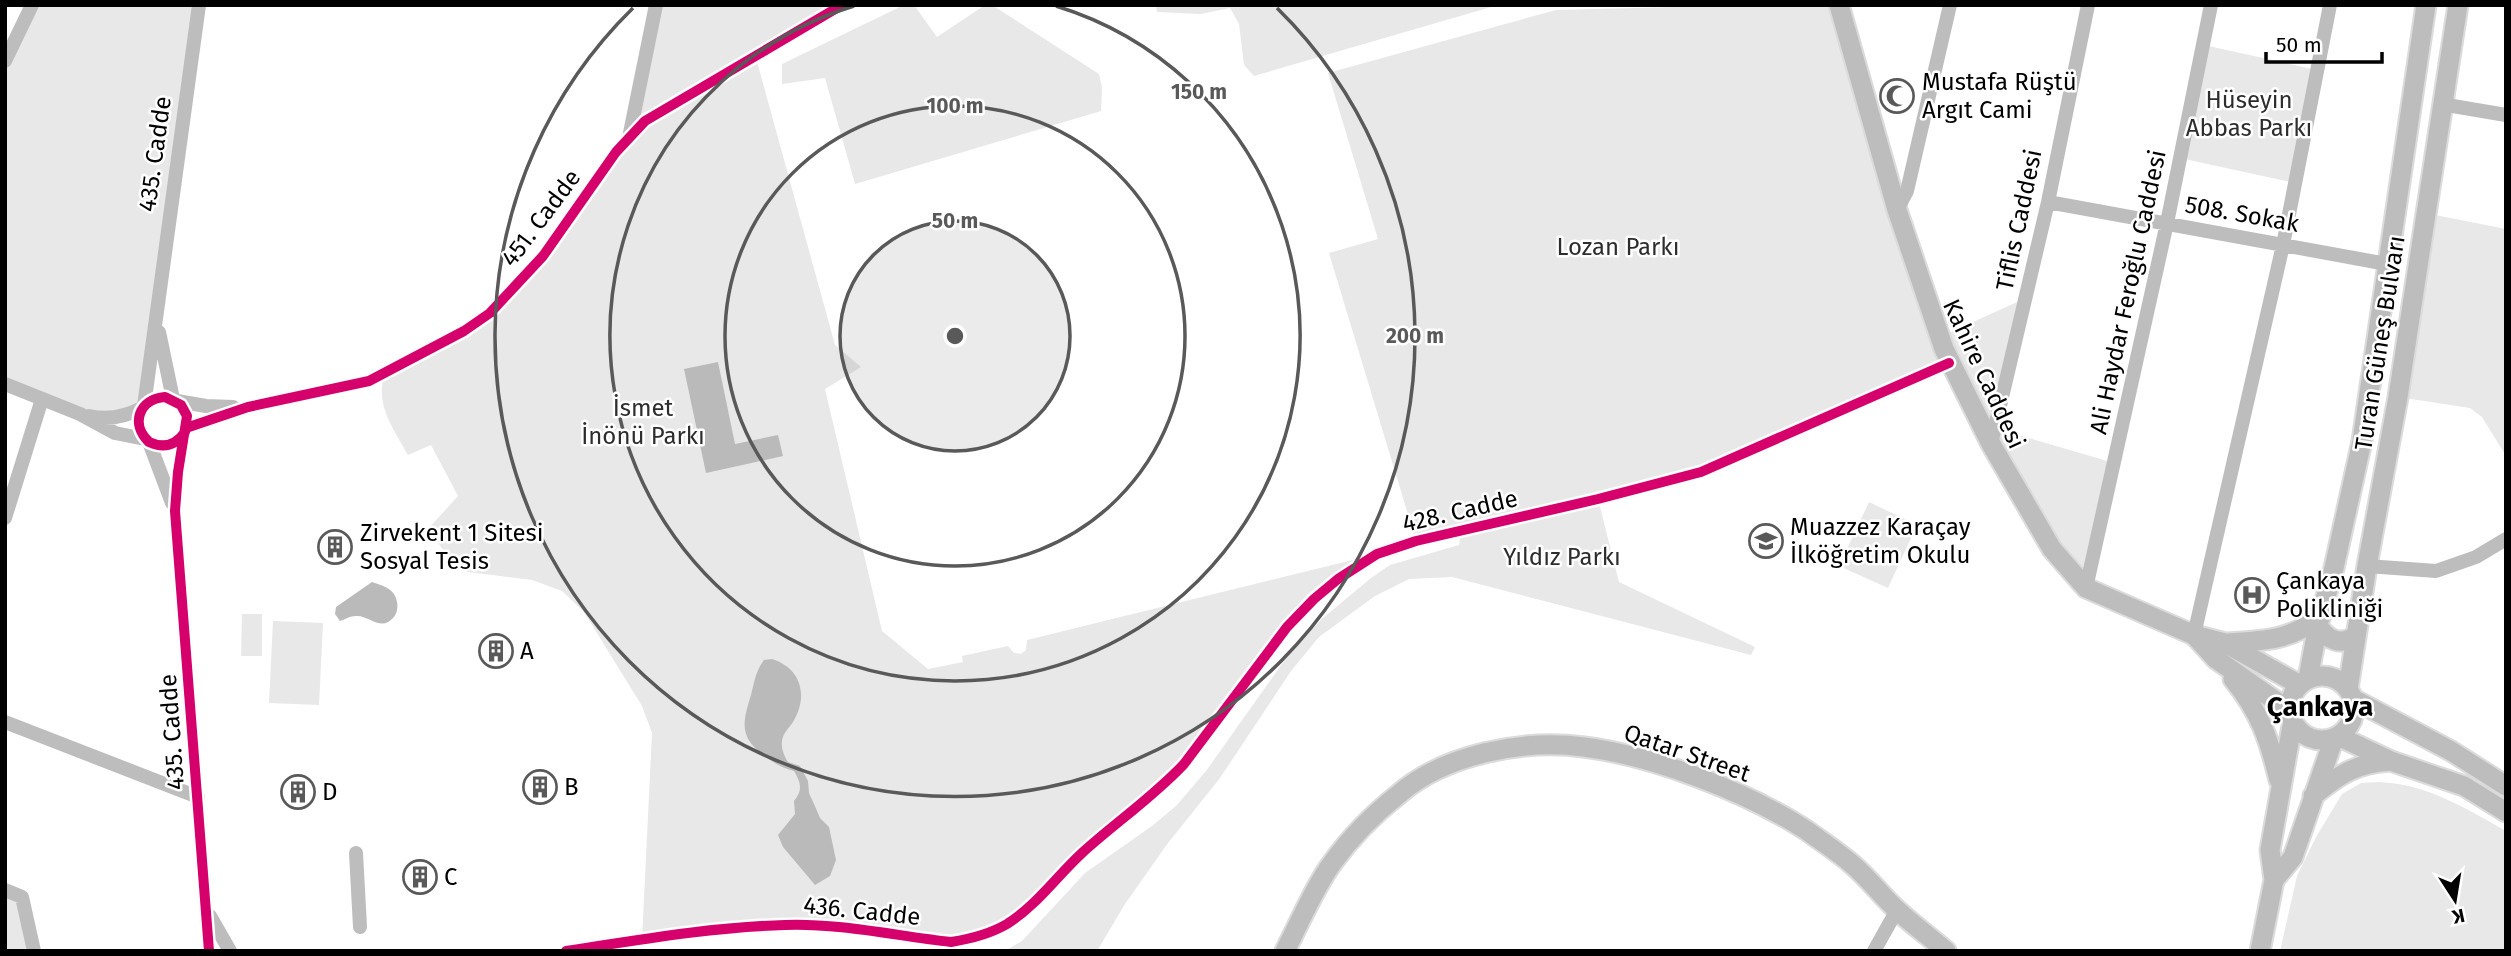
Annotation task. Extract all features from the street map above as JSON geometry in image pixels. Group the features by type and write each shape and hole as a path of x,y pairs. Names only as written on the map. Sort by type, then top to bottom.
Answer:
{"main road":[{"name":"Kahire Caddesi","path":"1839,5 1897,210 1950,363 1990,444 2052,549 2086,588 2194,635 2221,651"},
{"name":"Turan Güneş Bulvarı","path":"2304,682 2362,441 2426,5"},
{"name":"Turan Güneş Bulvarı","path":"2351,694 2356,635 2398,397 2458,5"},
{"path":"2221,651 2282,638 2320,621 2323,634 2330,639 2343,641 2356,635"},
{"path":"2221,651 2304,682 2330,677 2340,681 2351,694 2506,786"},
{"path":"2221,651 2292,716 2305,735 2324,740 2336,737 2349,727 2353,718 2351,694"},
{"path":"2221,651 2263,724 2281,789"},
{"path":"2260,951 2274,880 2270,850 2292,716 2291,701 2304,682"},
{"path":"2336,737 2391,761 2464,786 2506,812"},
{"path":"2274,880 2293,857 2312,796 2336,737"},
{"name":"Qatar Street","path":"1285,951 1332,863 1400,792 1436,768 1448,764 1485,752 1541,746 1582,747 1634,756 1752,801 1804,830 1853,865 1897,910 1946,951"},
{"path":"2312,796 2337,776 2358,765 2391,761"}],"street":[{"path":"5,61 32,5"},
{"name":"435. Cadde","path":"143,407 199,5"},
{"path":"628,139 656,5"},
{"name":"451. Cadde","path":"248,407 369,381 464,331 491,313 542,256 615,152 645,121 842,5"},
{"path":"1897,210 1907,191 1950,5"},
{"name":"Tiflis Caddesi","path":"1990,444 2048,202 2088,5"},
{"name":"Ali Haydar Feroğlu Caddesi","path":"2086,588 2167,223 2211,5"},
{"path":"2194,635 2283,245 2330,5"},
{"path":"2441,104 2506,115"},
{"name":"508. Sokak","path":"2048,202 2387,264"},
{"path":"156,310 163,360 175,400 185,410 186,430 174,511"},
{"name":"428. Cadde","path":"1082,853 1165,784 1184,764 1287,626 1314,598 1377,554 1416,541 1701,472 1950,363"},
{"path":"5,384 80,414 115,433 166,446 177,441 186,430 248,407"},
{"path":"80,414 112,418 125,416 157,397 206,406 248,407"},
{"path":"5,518 41,399"},
{"path":"143,407 139,427 147,440 174,511"},
{"name":"435. Cadde","path":"174,511 209,951"},
{"path":"2367,566 2436,571 2476,558 2506,540"},
{"path":"5,722 198,797"},
{"path":"356,853 360,927"},
{"name":"436. Cadde","path":"566,951 786,925 820,926 951,942 970,939 1006,924 1021,914 1082,853"},
{"path":"5,890 22,897 34,951"},
{"path":"206,908 230,951"},
{"path":"1874,951 1897,910"}],"green space":[{"path":"32,5 199,5 144,406 112,418 5,384 5,61"},
{"name":"İsmet İnönü Parkı","path":"656,5 842,5 756,58 835,345 861,367 825,389 882,631 928,669 963,662 962,656 1008,646 1014,653 1021,654 1026,650 1027,640 1377,554 1314,599 1184,764 1021,913 970,939 820,926 642,940 652,733 642,706 584,612 562,591 532,580 468,572 450,559 429,528 458,496 431,445 408,455 385,410 383,380 490,313 628,139"},
{"path":"904,5 914,5 937,37 985,5 992,5 1099,74 1102,88 1101,111 855,184 825,78 782,84 782,64"},
{"path":"1156,5 1498,5 1254,76 1244,65 1239,24 1230,8 1201,14 1157,12"},
{"name":"Lozan Parkı","path":"1839,5 1940,337 2026,298 1995,428 2114,463 2086,588 1950,364 1701,472 1598,499 1619,582 1755,647 1751,655 1452,577 1409,579 1375,596 1319,637 1291,671 1220,778 1168,843 1125,904 1097,951 1005,951 1022,941 1085,873 1176,806 1206,771 1294,647 1323,618 1390,565 1459,545 1461,533 1416,541 1329,253 1378,239 1328,73 1556,10"},
{"name":"Hüseyin Abbas Parkı","path":"2204,45 2317,70 2295,183 2180,158"},
{"path":"2425,213 2506,229 2506,456 2482,417 2470,408 2398,397"},
{"path":"1869,502 1917,525 1888,588 1839,566"},
{"path":"242,614 262,614 262,656 241,656"},
{"path":"273,621 323,623 319,705 269,703"},
{"path":"2379,782 2429,792 2506,831 2506,951 2280,951 2297,876 2316,837 2342,794 2361,783"},
{"path":"5,890 22,897 34,951 5,951"}],"shaded area":[{"path":"718,362 735,444 778,435 783,456 706,473 684,369"},
{"path":"372,582 394,594 397,606 394,616 384,623 361,616 340,621 335,614 336,607"},
{"path":"772,659 790,669 799,684 801,702 784,736 782,749 788,762 800,766 808,781 809,793 820,818 829,827 836,860 830,876 815,885 783,847 778,835 795,814 794,801 800,790 798,779 794,771 776,764 757,750 745,730 746,714 757,672 764,660"}],"cycle path":[{"path":"186,428 248,407 369,381 464,331 490,313 543,256 616,152 645,121 842,5"},
{"path":"566,951 758,926 826,926 951,942 994,931 1018,917 1082,853 1172,776 1184,764 1287,627 1338,579 1377,554 1416,541 1701,472 1949,363"},
{"path":"185,432 181,436 178,440 169,445 149,442 140,428 140,414 149,402 165,397 181,405 187,416 178,472 175,511 209,951"}],"place":[{"name":"Mustafa Rüştü Argıt Cami","path":"1897,96"},
{"name":"Muazzez Karaçay İlköğretim Okulu","path":"1766,541"},
{"name":"Zirvekent 1 Sitesi Sosyal Tesis","path":"335,547"},
{"name":"Çankaya Polikliniği","path":"2252,595"},
{"name":"A","path":"496,651"},
{"name":"B","path":"540,787"},
{"name":"D","path":"298,792"},
{"name":"C","path":"420,877"}],"district":[{"name":"Çankaya","path":"2320,706"}],"park label":[{"name":"Yıldız Parkı","path":"1562,557"}]}
